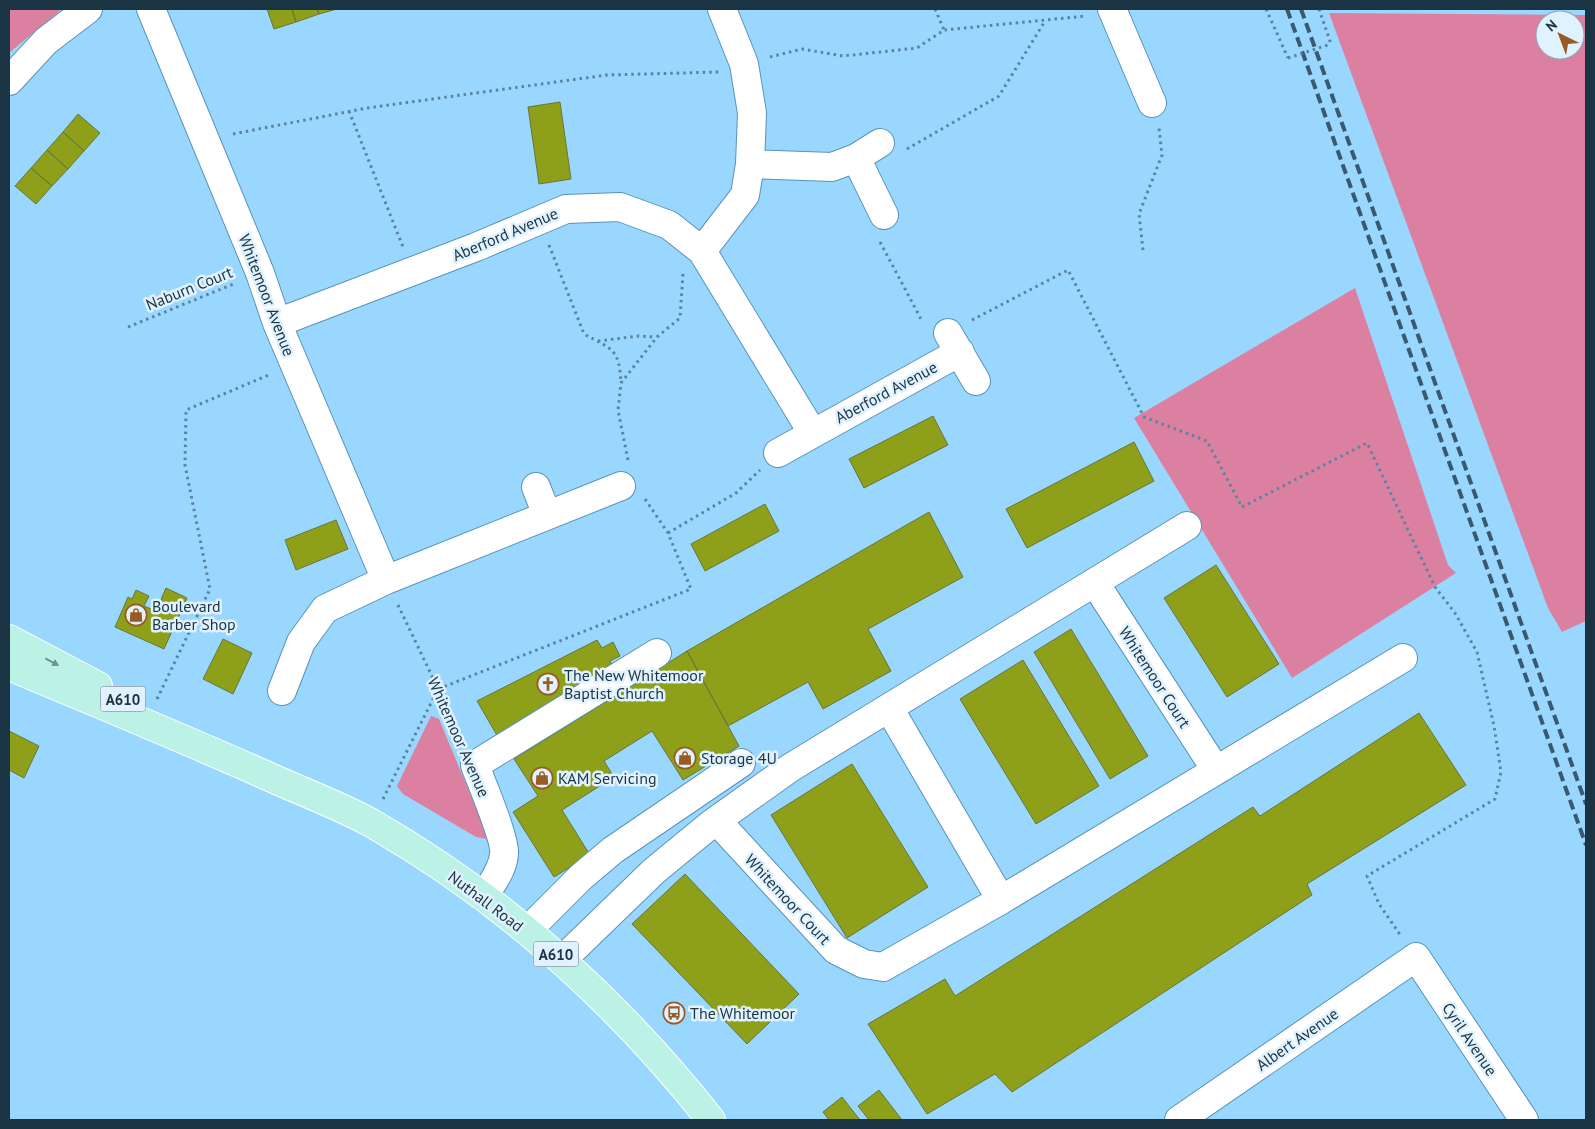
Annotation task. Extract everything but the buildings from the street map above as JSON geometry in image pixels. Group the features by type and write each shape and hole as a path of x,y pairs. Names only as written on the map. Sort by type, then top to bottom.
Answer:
{"main road":[{"name":"Nuthall Road","path":"9,639 150,713 237,762"},
{"name":"Nuthall Road","path":"9,666 237,762 371,823 484,897 563,959 618,1012 679,1079 711,1120"}],"street":[{"path":"9,81 46,41 88,9"},
{"name":"Whitemoor Avenue","path":"151,9 260,273 277,323 386,580"},
{"path":"693,244 745,195 750,164 752,113 744,64 722,9"},
{"path":"1113,11 1152,103"},
{"path":"750,164 832,166 856,158 880,143"},
{"path":"856,158 884,215"},
{"name":"Aberford Avenue","path":"277,323 566,209 620,208 669,225 693,244 812,432"},
{"path":"954,343 976,381"},
{"name":"Aberford Avenue","path":"778,453 954,343"},
{"path":"282,691 301,642 325,609 386,580 631,482"},
{"path":"536,487 547,515"},
{"path":"563,959 654,871 717,821 790,768 1187,526"},
{"name":"Whitemoor Court","path":"1095,583 1216,770"},
{"path":"475,765 657,653"},
{"name":"Whitemoor Court","path":"717,821 836,950 864,964 883,967 1001,900 1403,658"},
{"path":"889,708 1001,900"},
{"path":"527,931 581,877 613,850 741,763"},
{"name":"Whitemoor Avenue","path":"475,765 491,807 504,854 499,870 484,897"},
{"name":"Albert Avenue","path":"1179,1120 1416,957"},
{"name":"Cyril Avenue","path":"1416,957 1524,1120"}],"path":[{"path":"934,9 944,30"},
{"path":"1266,9 1288,58 1331,44 1319,9"},
{"path":"205,139 349,111 607,75 716,73 802,48 843,56 917,48 944,30 1113,11"},
{"path":"880,143 905,150 999,96 1045,20"},
{"path":"1143,250 1139,214 1162,155 1158,126 1152,103"},
{"path":"349,111 412,271"},
{"path":"884,215 880,242 921,319 954,343 1068,270 1144,417 1207,441 1242,507 1367,443 1434,587 1454,613 1477,652 1494,726 1501,772 1495,799 1367,876 1379,904 1416,957"},
{"path":"371,823 438,689 691,589 668,533 631,482 618,410 621,383 620,360 612,349 584,334 540,220"},
{"path":"621,383 657,337 680,318 693,244"},
{"name":"Naburn Court","path":"128,327 260,273"},
{"path":"596,341 639,336 657,337"},
{"path":"150,713 210,589 185,465 186,410 294,364"},
{"path":"668,533 736,493 778,453"},
{"name":"Whitemoor Avenue","path":"386,580 475,765"}],"shaded area":[{"path":"9,9 62,9 9,53"},
{"path":"1329,13 1535,15 1535,60 1585,60 1586,15 1586,621 1562,632 1548,608"},
{"path":"1355,288 1448,565 1456,573 1292,678 1134,418"},
{"path":"431,716 439,719 486,832 487,839 476,837 403,794 397,786"}],"railway":[{"path":"1287,9 1586,845"},
{"path":"1301,9 1586,804"}],"place":[{"name":"Boulevard Barber Shop","path":"136,615"},
{"name":"The New Whitemoor Baptist Church","path":"548,684"},
{"name":"Storage 4U","path":"685,758"},
{"name":"KAM Servicing","path":"542,778"},
{"name":"The Whitemoor","path":"674,1013"}]}
